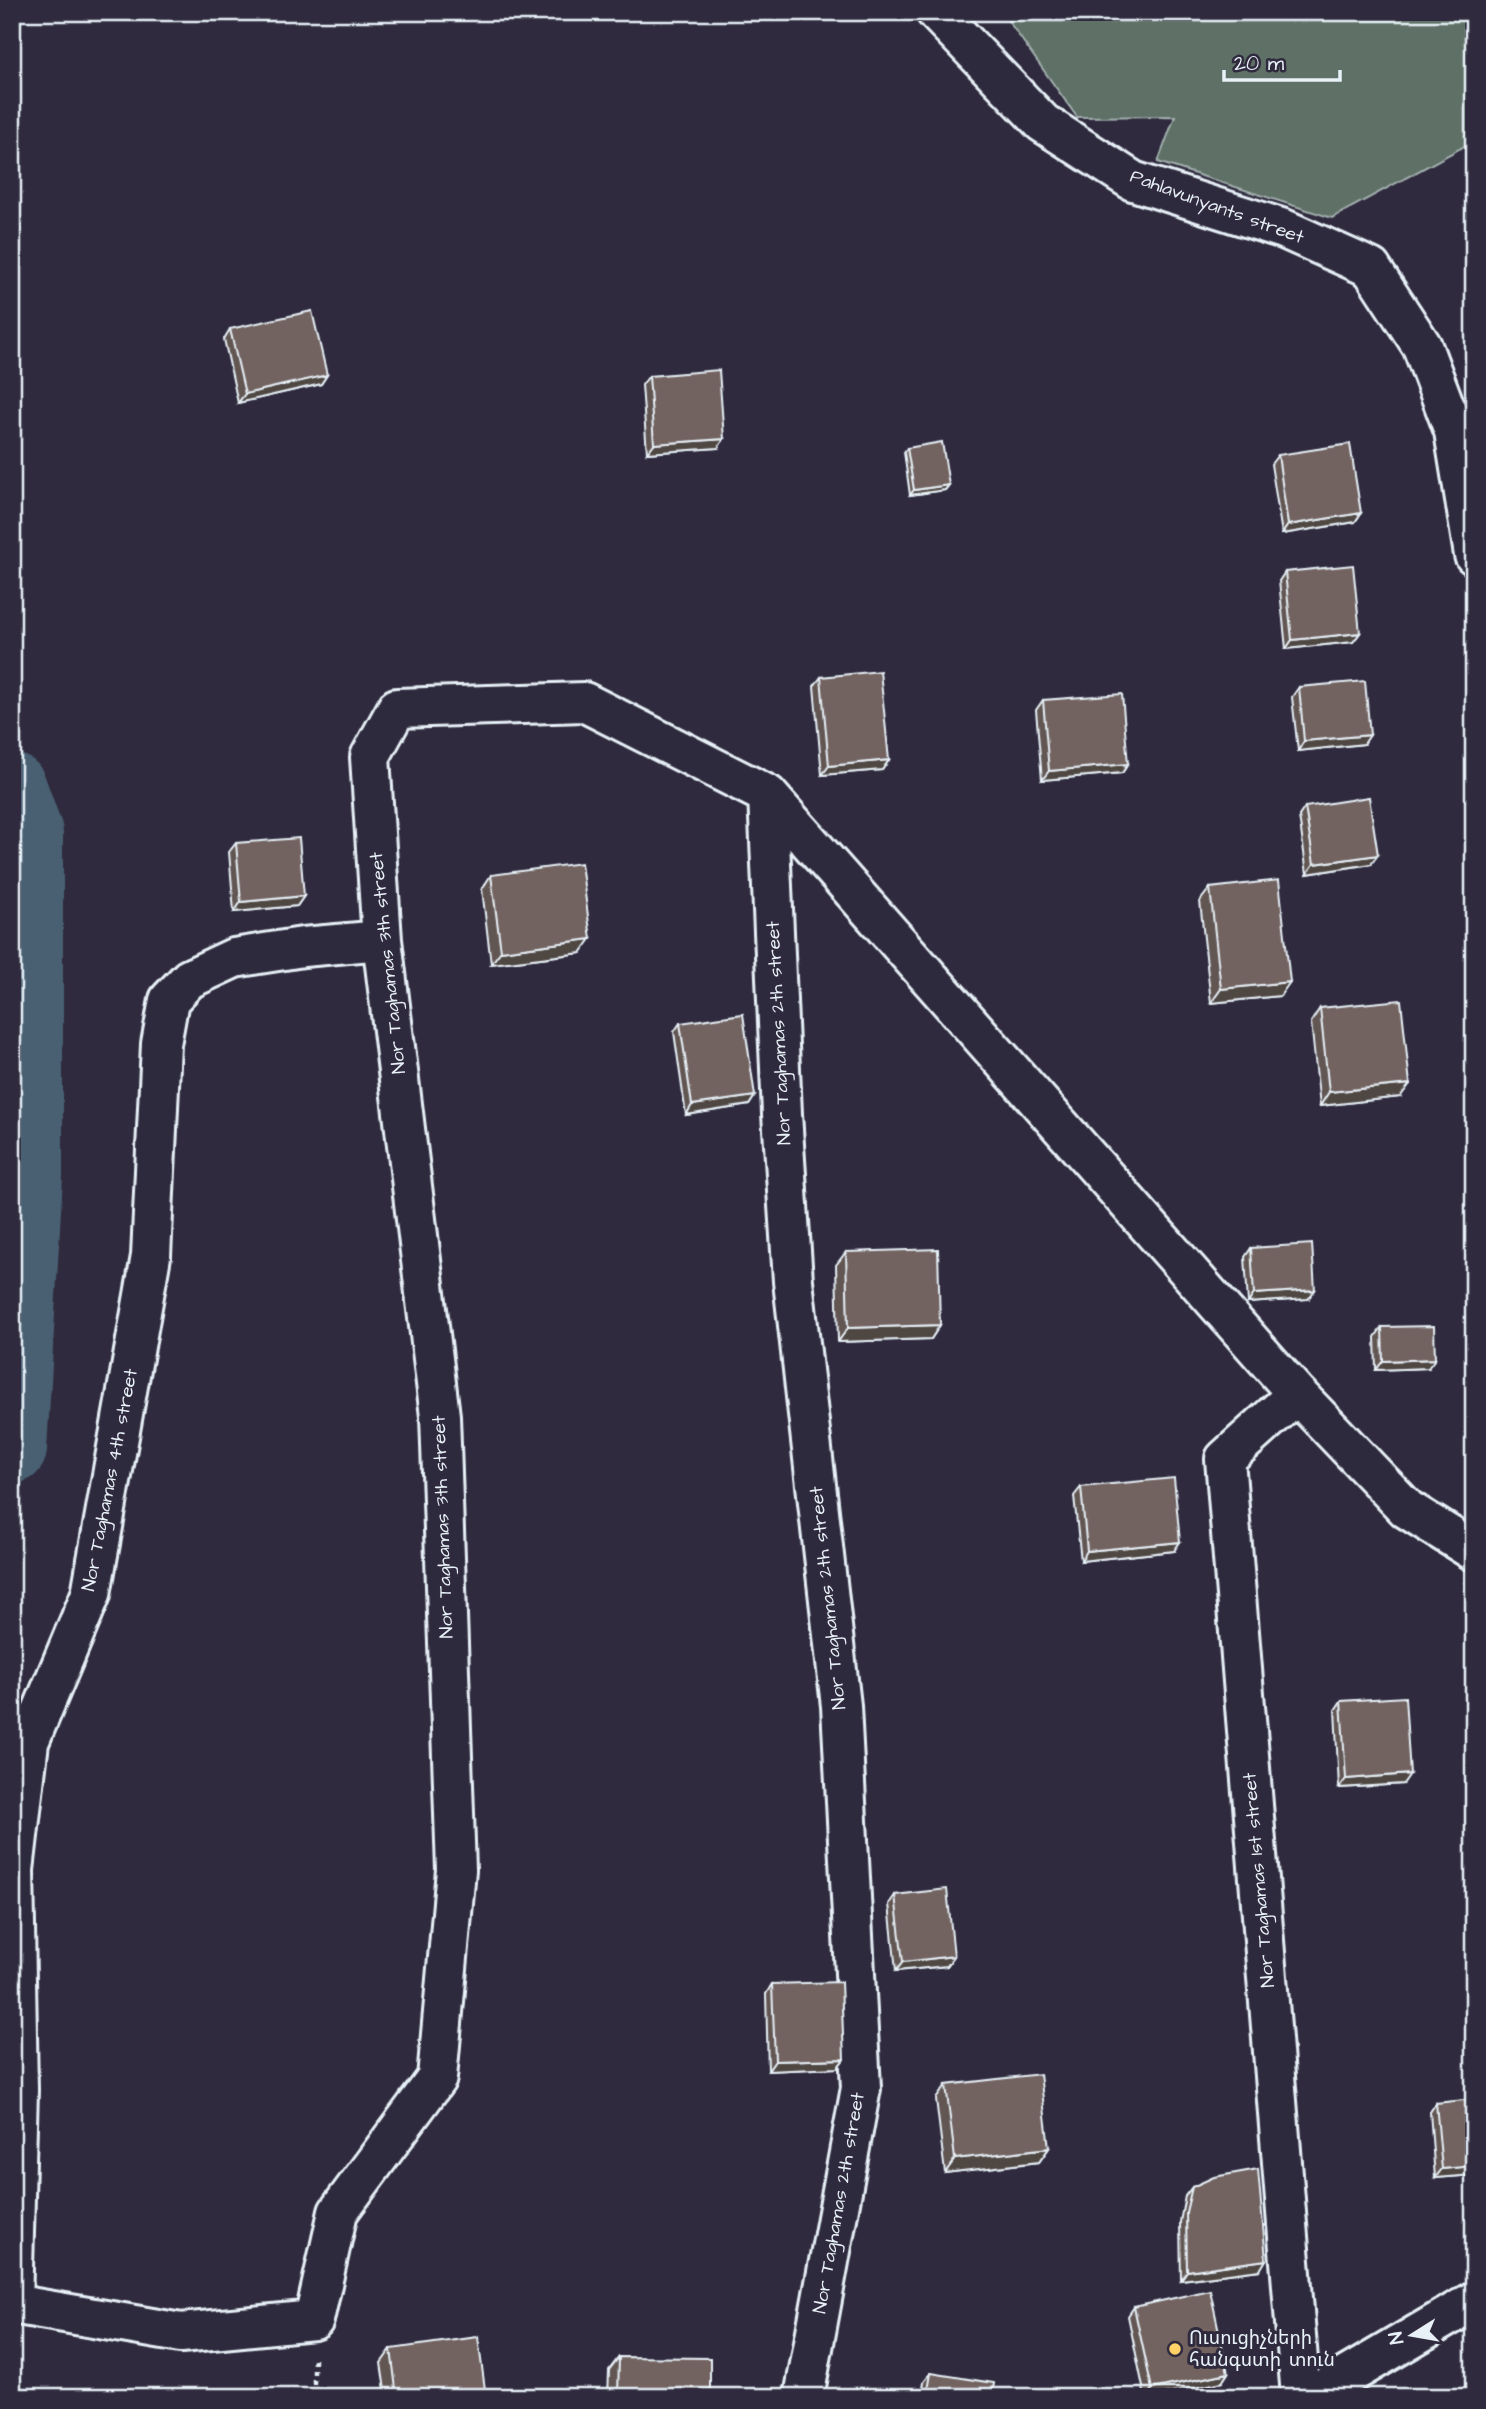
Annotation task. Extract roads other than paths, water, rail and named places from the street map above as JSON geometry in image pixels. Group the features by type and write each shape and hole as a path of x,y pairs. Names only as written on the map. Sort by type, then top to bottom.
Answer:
{"street":[{"name":"Pahlavunyants street","path":"936,12 1042,123 1133,181 1284,229 1371,268 1422,346 1454,431 1474,555"},
{"name":"Nor Taghamas 3th street","path":"12,2304 181,2333 313,2320 338,2212 437,2078 456,1870 440,1416 382,940 370,757 397,708 584,702 768,794"},
{"path":"768,794 1297,1394 1407,1509 1474,1550"},
{"name":"Nor Taghamas 2th street","path":"768,794 782,1114 793,1281 841,1706 861,2088 804,2397"},
{"name":"Nor Taghamas 4th street","path":"12,2304 18,2091 14,1870 27,1755 29,1742 91,1594 150,1256 162,1044 169,1000 189,979 234,958 303,947 382,940"},
{"name":"Nor Taghamas 1st street","path":"1297,1394 1225,1460 1301,2397"},
{"path":"1311,2397 1474,2301"}],"waterway":[{"path":"12,788 28,833 28,1176 12,1449"}],"place":[{"name":"Ուսուցիչների հանգստի տուն","path":"1175,2349"}]}
